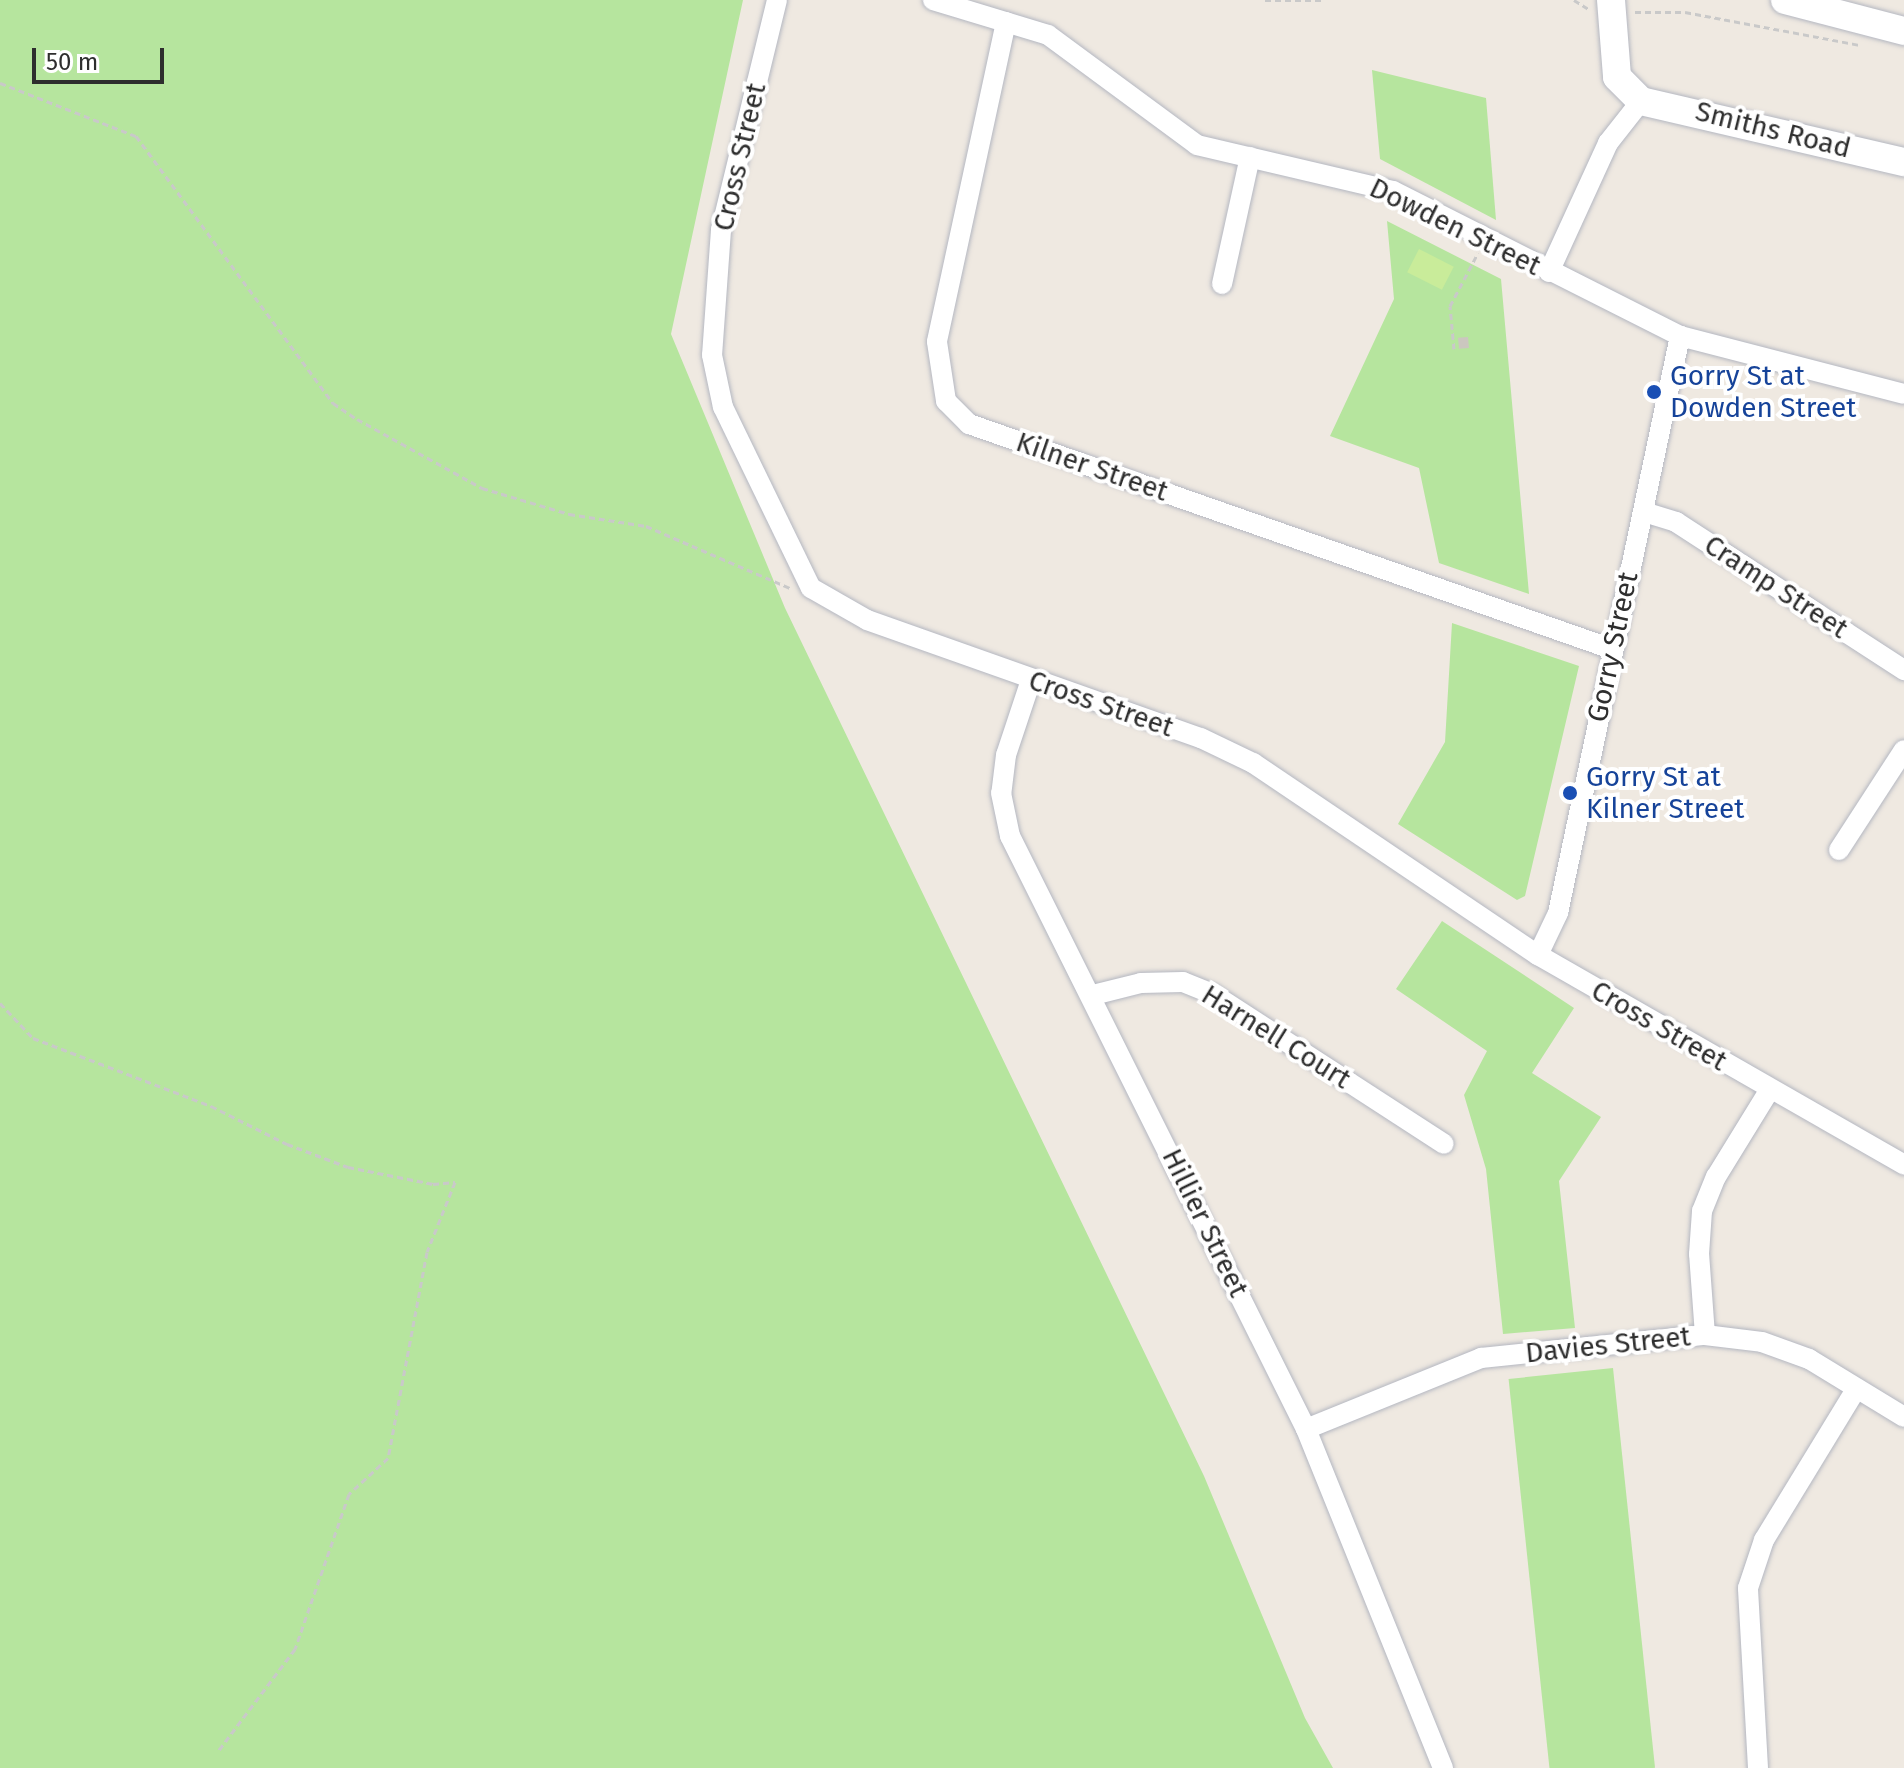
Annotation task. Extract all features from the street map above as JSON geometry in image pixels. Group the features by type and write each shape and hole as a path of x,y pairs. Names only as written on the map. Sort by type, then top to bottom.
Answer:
{"street":[{"name":"Cross Street","path":"777,0 721,230 712,355 723,407 811,588 867,620 1201,738 1253,763 1538,955 1769,1091 1904,1165"},
{"name":"Dowden Street","path":"933,0 1048,35 1197,145 1393,191 1680,336 1904,394"},
{"path":"1785,0 1904,31"},
{"path":"1837,0 1904,19"},
{"path":"1549,272 1608,143 1641,101 1617,77 1612,7"},
{"name":"Kilner Street","path":"1006,22 937,342 946,401 969,424 1612,649"},
{"name":"Smiths Road","path":"1641,101 1904,162"},
{"path":"1222,284 1250,157"},
{"name":"Gorry Street","path":"1538,955 1558,913 1680,336"},
{"name":"Cramp Street","path":"1644,512 1676,522 1904,670"},
{"name":"Hillier Street","path":"1031,680 1006,755 1001,793 1010,836 1093,995 1306,1429 1443,1768"},
{"path":"1839,850 1904,750"},
{"name":"Harnell Court","path":"1093,995 1141,983 1183,982 1213,994 1444,1144"},
{"path":"1705,1335 1699,1254 1702,1211 1716,1177 1769,1091"},
{"name":"Davies Street","path":"1306,1429 1481,1358 1705,1335 1762,1342 1809,1359 1904,1417"},
{"path":"1758,1768 1748,1588 1764,1540 1856,1389"}],"path":[{"path":"1265,0 1322,0"},
{"path":"1574,0 1584,10 1612,7 1685,12 1872,46"},
{"path":"0,83 136,136 333,403 357,419 482,488 522,503 646,526 728,558 786,588 811,588"},
{"path":"1454,349 1450,306 1485,239"},
{"path":"0,1003 33,1038 211,1106 287,1144 348,1167 433,1184 455,1182 427,1252 388,1458 349,1494 295,1649 218,1751"}],"green space":[{"path":"0,0 743,0 671,334 785,608 1204,1476 1305,1718 1333,1768 0,1768"},
{"path":"1372,70 1486,98 1496,220 1380,159"},
{"path":"1387,221 1501,279 1529,594 1439,563 1419,468 1330,436 1394,299"},
{"path":"1419,249 1454,267 1442,290 1407,272"},
{"path":"1452,623 1579,666 1525,896 1517,900 1398,824 1445,742"},
{"path":"1442,921 1574,1008 1532,1073 1601,1117 1559,1181 1575,1328 1503,1334 1486,1169 1464,1095 1487,1051 1396,989"},
{"path":"1613,1368 1655,1768 1549,1768 1509,1379"}],"building":[{"path":"1468,337 1469,348 1459,349 1458,338"}],"place":[{"name":"Gorry St at Dowden Street","path":"1654,392"},
{"name":"Gorry St at Kilner Street","path":"1570,793"}]}
